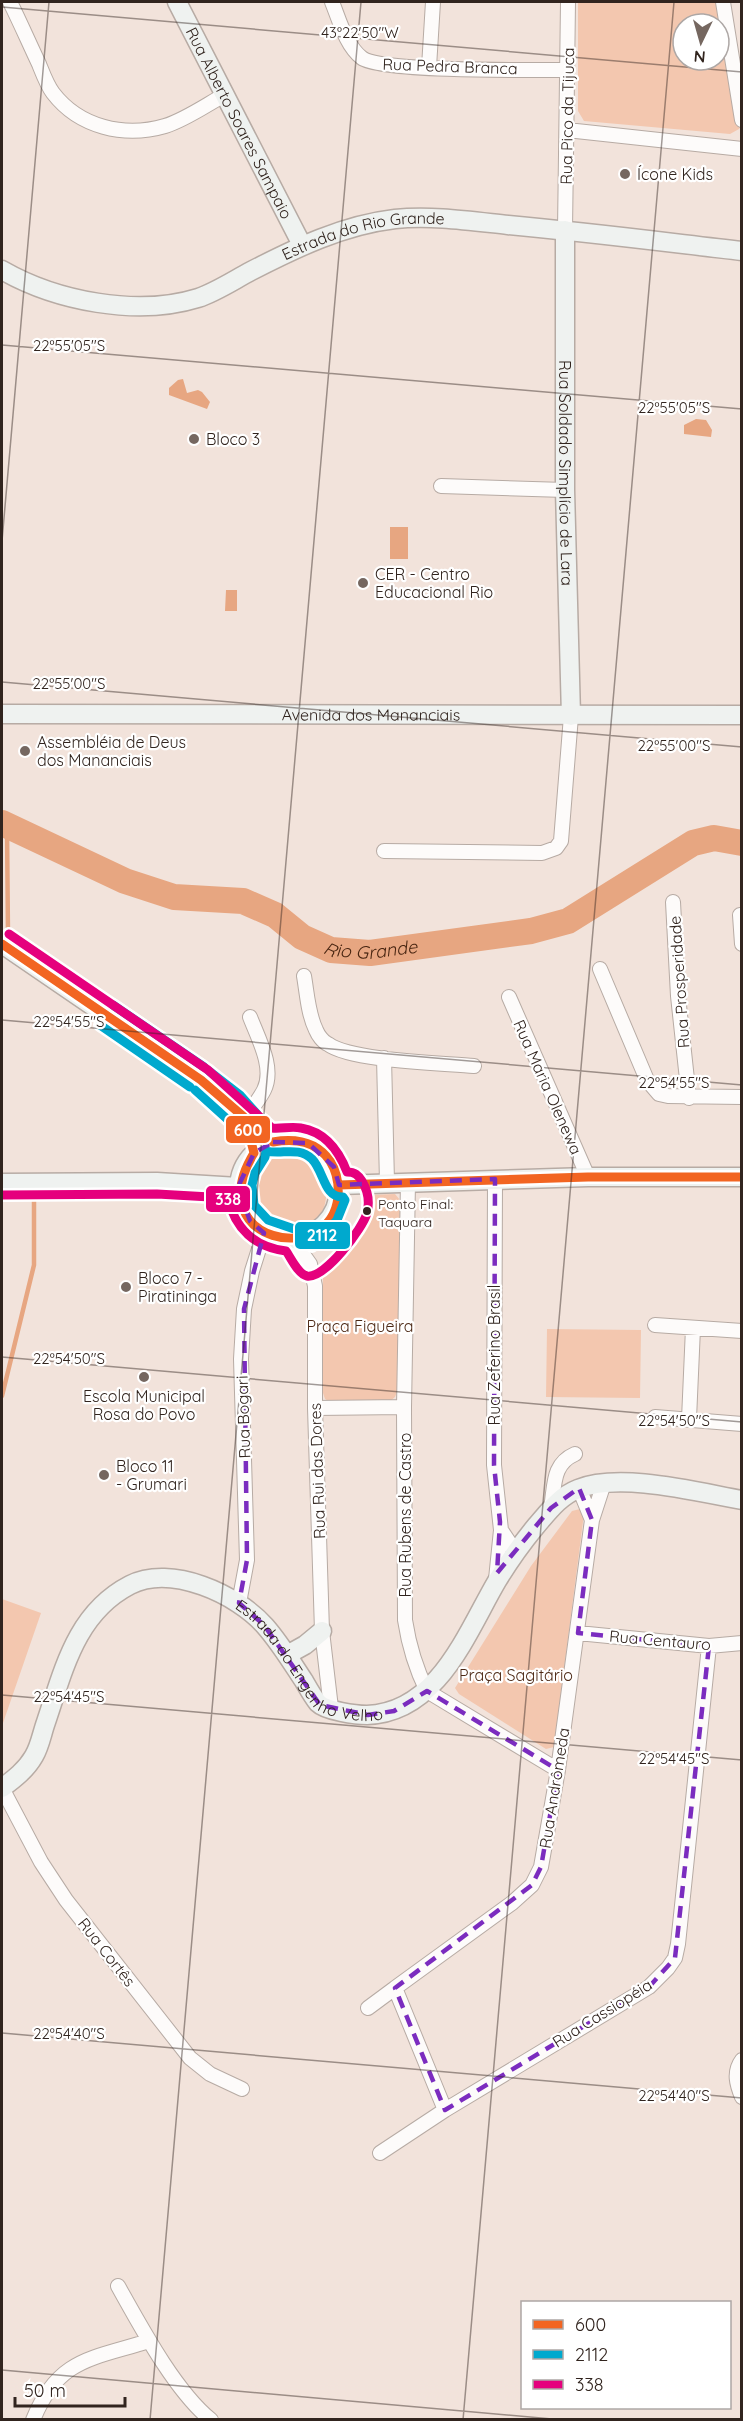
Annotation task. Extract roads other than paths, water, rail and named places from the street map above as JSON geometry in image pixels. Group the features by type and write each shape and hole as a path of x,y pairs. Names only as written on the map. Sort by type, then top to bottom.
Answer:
{"street":[{"path":"10,2 51,91 66,108 80,118 98,126 125,131 147,130 167,125 226,94"},
{"name":"Rua Alberto Soares Sampaio","path":"177,2 302,245"},
{"name":"Rua Pedra Branca","path":"332,2 352,48 362,58 375,63 429,67 567,70"},
{"path":"429,67 433,2"},
{"name":"Rua Pico da Tijuca","path":"565,230 568,2"},
{"path":"723,2 741,120"},
{"path":"567,130 741,149"},
{"name":"Estrada do Rio Grande","path":"2,270 46,291 81,300 132,305 169,304 200,297 302,245 354,227 396,219 443,219 565,230 741,251"},
{"name":"Rua Soldado Simplício de Lara","path":"565,230 565,490 571,716"},
{"path":"441,486 565,490"},
{"name":"Avenida dos Mananciais","path":"2,714 741,715"},
{"path":"384,851 542,853 556,848 561,841 571,716"},
{"name":"Rua Prosperidade","path":"673,902 678,996 688,1098"},
{"path":"740,915 741,944"},
{"path":"2,944 201,1080 273,1142"},
{"path":"600,969 647,1080 659,1094 688,1098 741,1098"},
{"path":"304,976 310,1012 316,1031 326,1044 343,1052 474,1066"},
{"name":"Rua Maria Olenewa","path":"509,997 588,1177"},
{"path":"250,1017 266,1060 267,1078 264,1090 246,1120 254,1153"},
{"path":"384,1058 387,1182"},
{"path":"291,1139 308,1143 323,1153 334,1167 339,1185 337,1204 328,1222 312,1234 293,1240 278,1239 264,1233 250,1221 241,1205 238,1187 246,1162 254,1153 273,1142 291,1139"},
{"path":"339,1185 588,1177 741,1177"},
{"name":"Rua Zeferino Brasil","path":"495,1179 494,1464 501,1530 496,1582"},
{"path":"2,1183 157,1182 238,1187"},
{"name":"Rua Rubens de Castro","path":"408,1182 404,1407 405,1620 409,1648 417,1672 427,1690"},
{"name":"Rua Bogari","path":"239,1603 247,1560 241,1359 244,1309 252,1271 264,1233"},
{"name":"Rua Rui das Dores","path":"293,1240 310,1264 314,1275 315,1408 322,1631 331,1708"},
{"path":"655,1325 741,1331"},
{"path":"689,1419 693,1328"},
{"path":"315,1408 404,1407"},
{"path":"655,1417 741,1424"},
{"path":"551,1508 558,1466 566,1458 575,1454"},
{"name":"Estrada do Engenho Velho","path":"2,1788 22,1773 35,1754 68,1656 83,1626 106,1601 130,1585 146,1579 172,1578 197,1585 239,1603 264,1625 320,1705 348,1713 368,1715 394,1710 427,1690 449,1664 515,1551 564,1496 579,1488 604,1483 648,1485 741,1500"},
{"name":"Rua Andrômeda","path":"368,2008 512,1903 532,1886 541,1867 558,1770 592,1520 604,1483"},
{"name":"Rua Andrômeda","path":"579,1488 592,1520"},
{"name":"Rua Zeferino Brasil","path":"501,1530 515,1551"},
{"path":"287,1655 305,1645 322,1631"},
{"name":"Rua Centauro","path":"578,1632 710,1646 741,1643"},
{"name":"Rua Cassiopéia","path":"380,2153 445,2110 649,1987 675,1958 710,1646"},
{"path":"427,1690 558,1770"},
{"name":"Rua Cortês","path":"2,1788 41,1862 66,1900 183,2049 200,2067 242,2089"},
{"path":"395,1988 445,2110"},
{"path":"741,2060 736,2075 741,2097"},
{"path":"118,2286 149,2341 182,2388 211,2420"},
{"path":"33,2420 41,2400 54,2381 74,2364 149,2341"}],"waterway":[{"name":"Rio Grande","path":"2,823 125,881 174,897 243,901 275,915 302,937 331,950 370,953 531,931 568,921 693,843 714,838 742,843"},
{"path":"7,828 8,936"},
{"path":"2,1396 34,1265 34,1196"}],"place":[{"name":"Ícone Kids","path":"625,174"},
{"name":"Bloco 3","path":"194,439"},
{"name":"CER - Centro Educacional Rio","path":"363,583"},
{"name":"Assembléia de Deus dos Mananciais","path":"25,751"},
{"name":"Ponto Final: Taquara","path":"367,1211"},
{"name":"Bloco 7 - Piratininga","path":"126,1287"},
{"name":"Escola Municipal Rosa do Povo","path":"144,1377"},
{"name":"Bloco 11 - Grumari","path":"104,1475"}],"park label":[{"name":"Praça Figueira","path":"360,1326"},
{"name":"Praça Sagitário","path":"516,1675"}]}
